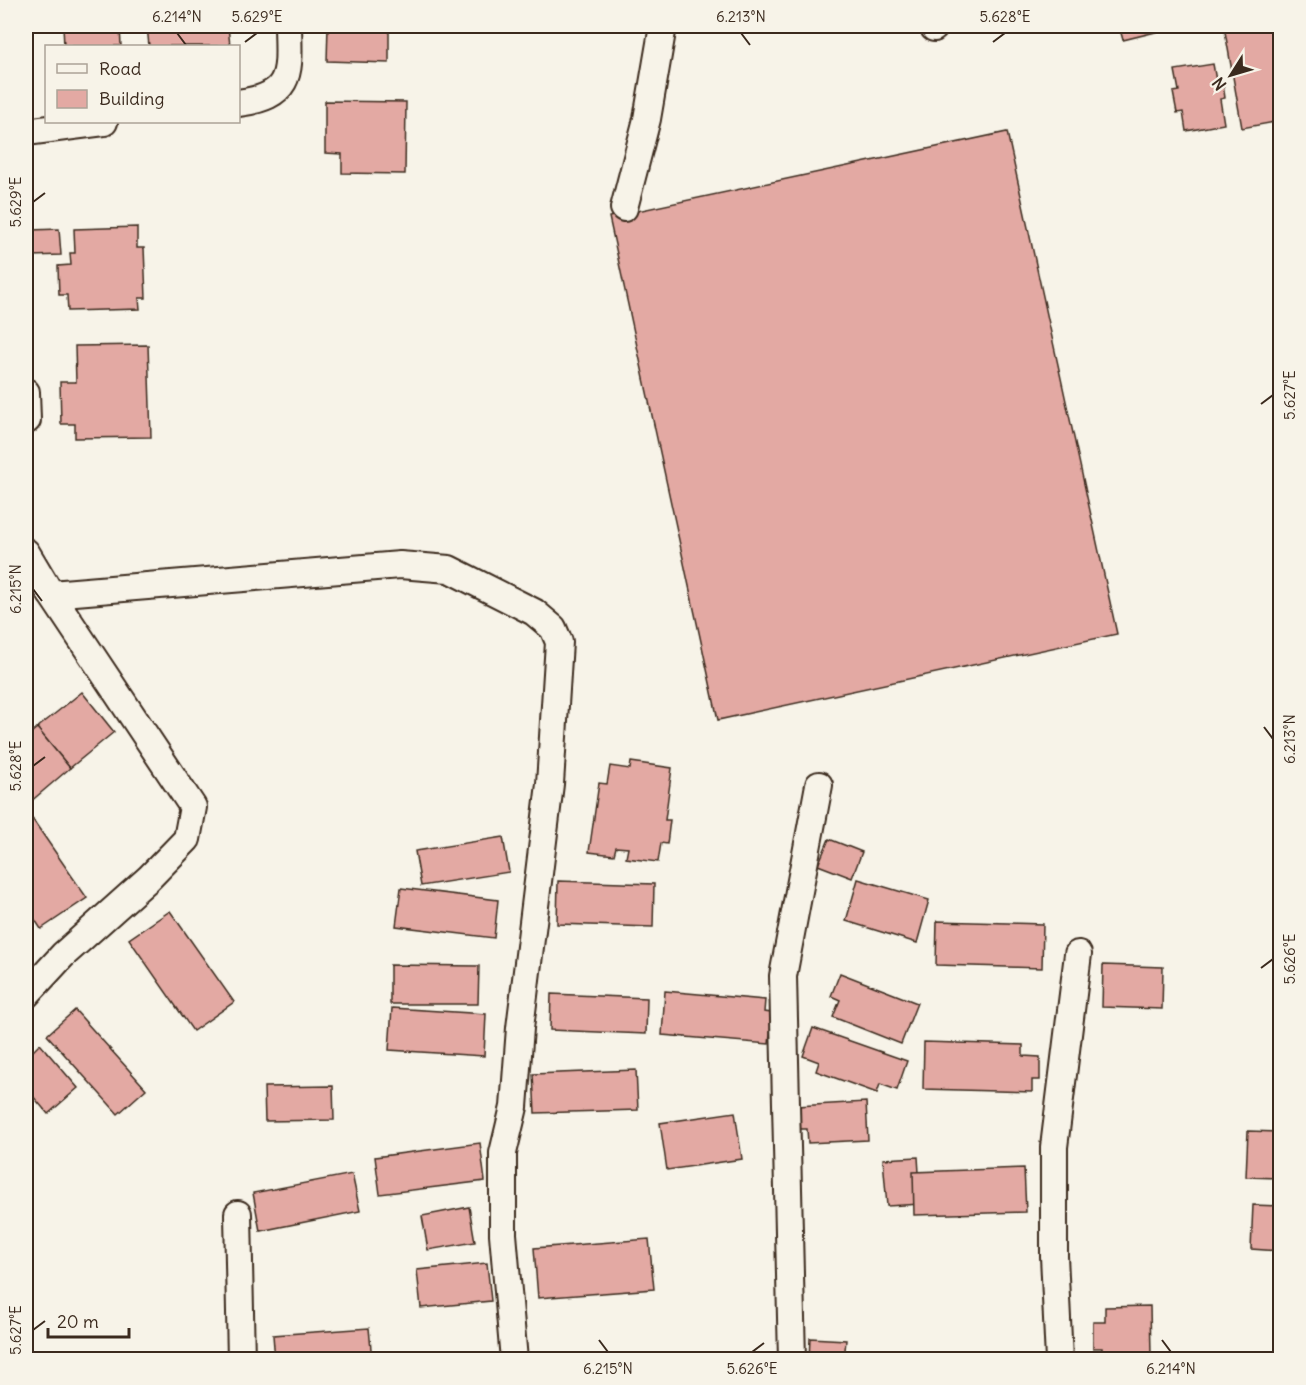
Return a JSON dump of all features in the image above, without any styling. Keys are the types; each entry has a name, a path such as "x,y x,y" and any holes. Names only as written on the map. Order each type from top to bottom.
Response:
{"street":[{"path":"240,103 259,101 279,88 289,72 288,26"},
{"path":"624,208 647,119 663,26"},
{"path":"26,132 96,123"},
{"path":"26,392 27,420"},
{"path":"26,552 51,594 193,807 187,839 149,878 63,955 26,995"},
{"path":"51,594 400,566 449,569 534,612 553,628 559,642 550,784 520,1028 514,1107 503,1153 503,1234 514,1359"},
{"path":"792,1359 783,976 819,785"},
{"path":"1059,1359 1054,1257 1054,1147 1078,954"},
{"path":"238,1214 241,1359"}],"building":[{"path":"63,26 120,26 121,45 64,45"},
{"path":"147,26 228,26 230,45 149,45"},
{"path":"328,26 389,26 389,63 327,61"},
{"path":"1119,26 1180,26 1123,40"},
{"path":"1224,26 1273,26 1280,66 1280,121 1242,128"},
{"path":"1213,64 1217,86 1223,84 1225,98 1220,99 1224,124 1186,131 1183,112 1177,113 1173,92 1179,91 1175,70"},
{"path":"325,101 406,102 405,174 342,173 342,154 325,153"},
{"path":"1007,132 1117,634 718,720 609,217"},
{"path":"137,227 137,248 144,248 146,298 139,298 140,309 68,311 67,295 59,295 58,266 71,265 70,253 75,253 74,229"},
{"path":"59,229 61,255 32,256 31,230"},
{"path":"148,345 151,437 75,438 75,424 61,424 60,382 76,382 75,346"},
{"path":"82,692 114,732 70,768 37,728"},
{"path":"37,728 70,768 29,803 26,799 26,737"},
{"path":"631,762 672,768 665,820 670,820 667,844 661,843 658,862 626,858 628,848 616,847 614,855 589,852 599,783 607,784 610,766 630,769"},
{"path":"31,817 87,898 41,929 26,906 26,820"},
{"path":"503,837 509,872 421,886 415,851"},
{"path":"829,839 862,852 852,878 818,865"},
{"path":"858,879 929,900 917,943 846,921"},
{"path":"558,881 654,884 653,927 557,924"},
{"path":"401,888 498,900 494,938 396,926"},
{"path":"170,911 234,1002 193,1031 129,939"},
{"path":"937,921 1043,924 1042,968 936,965"},
{"path":"390,965 479,966 478,1004 390,1004"},
{"path":"1103,965 1163,967 1162,1009 1102,1007"},
{"path":"840,973 917,1003 901,1044 833,1017 840,1000 831,996"},
{"path":"665,991 765,1000 764,1012 772,1013 769,1044 662,1035"},
{"path":"551,994 647,998 646,1034 550,1030"},
{"path":"392,1008 486,1014 484,1056 389,1050"},
{"path":"75,1010 146,1089 118,1114 47,1035"},
{"path":"813,1028 907,1061 897,1090 880,1084 877,1093 816,1071 819,1062 803,1056"},
{"path":"924,1042 1023,1045 1023,1056 1040,1057 1040,1080 1032,1080 1032,1092 923,1089"},
{"path":"40,1044 78,1088 48,1114 26,1088 26,1058"},
{"path":"636,1070 638,1110 535,1113 533,1074"},
{"path":"333,1086 334,1120 265,1121 264,1087"},
{"path":"866,1102 868,1140 808,1143 807,1129 798,1129 797,1106"},
{"path":"735,1112 742,1159 667,1170 660,1123"},
{"path":"1248,1131 1280,1132 1280,1178 1246,1177"},
{"path":"480,1143 485,1181 380,1194 375,1157"},
{"path":"918,1157 921,1204 887,1206 883,1159"},
{"path":"1024,1168 1026,1212 914,1215 913,1172"},
{"path":"352,1174 360,1211 260,1231 253,1193"},
{"path":"1253,1205 1280,1206 1280,1251 1251,1249"},
{"path":"469,1207 475,1242 428,1250 422,1216"},
{"path":"649,1239 654,1289 538,1298 534,1248"},
{"path":"487,1263 491,1301 421,1308 417,1270"},
{"path":"1150,1306 1151,1355 1102,1355 1102,1348 1093,1348 1093,1322 1105,1322 1105,1307"},
{"path":"369,1328 372,1360 275,1360 273,1335"},
{"path":"810,1338 846,1340 844,1360 809,1360"}]}
